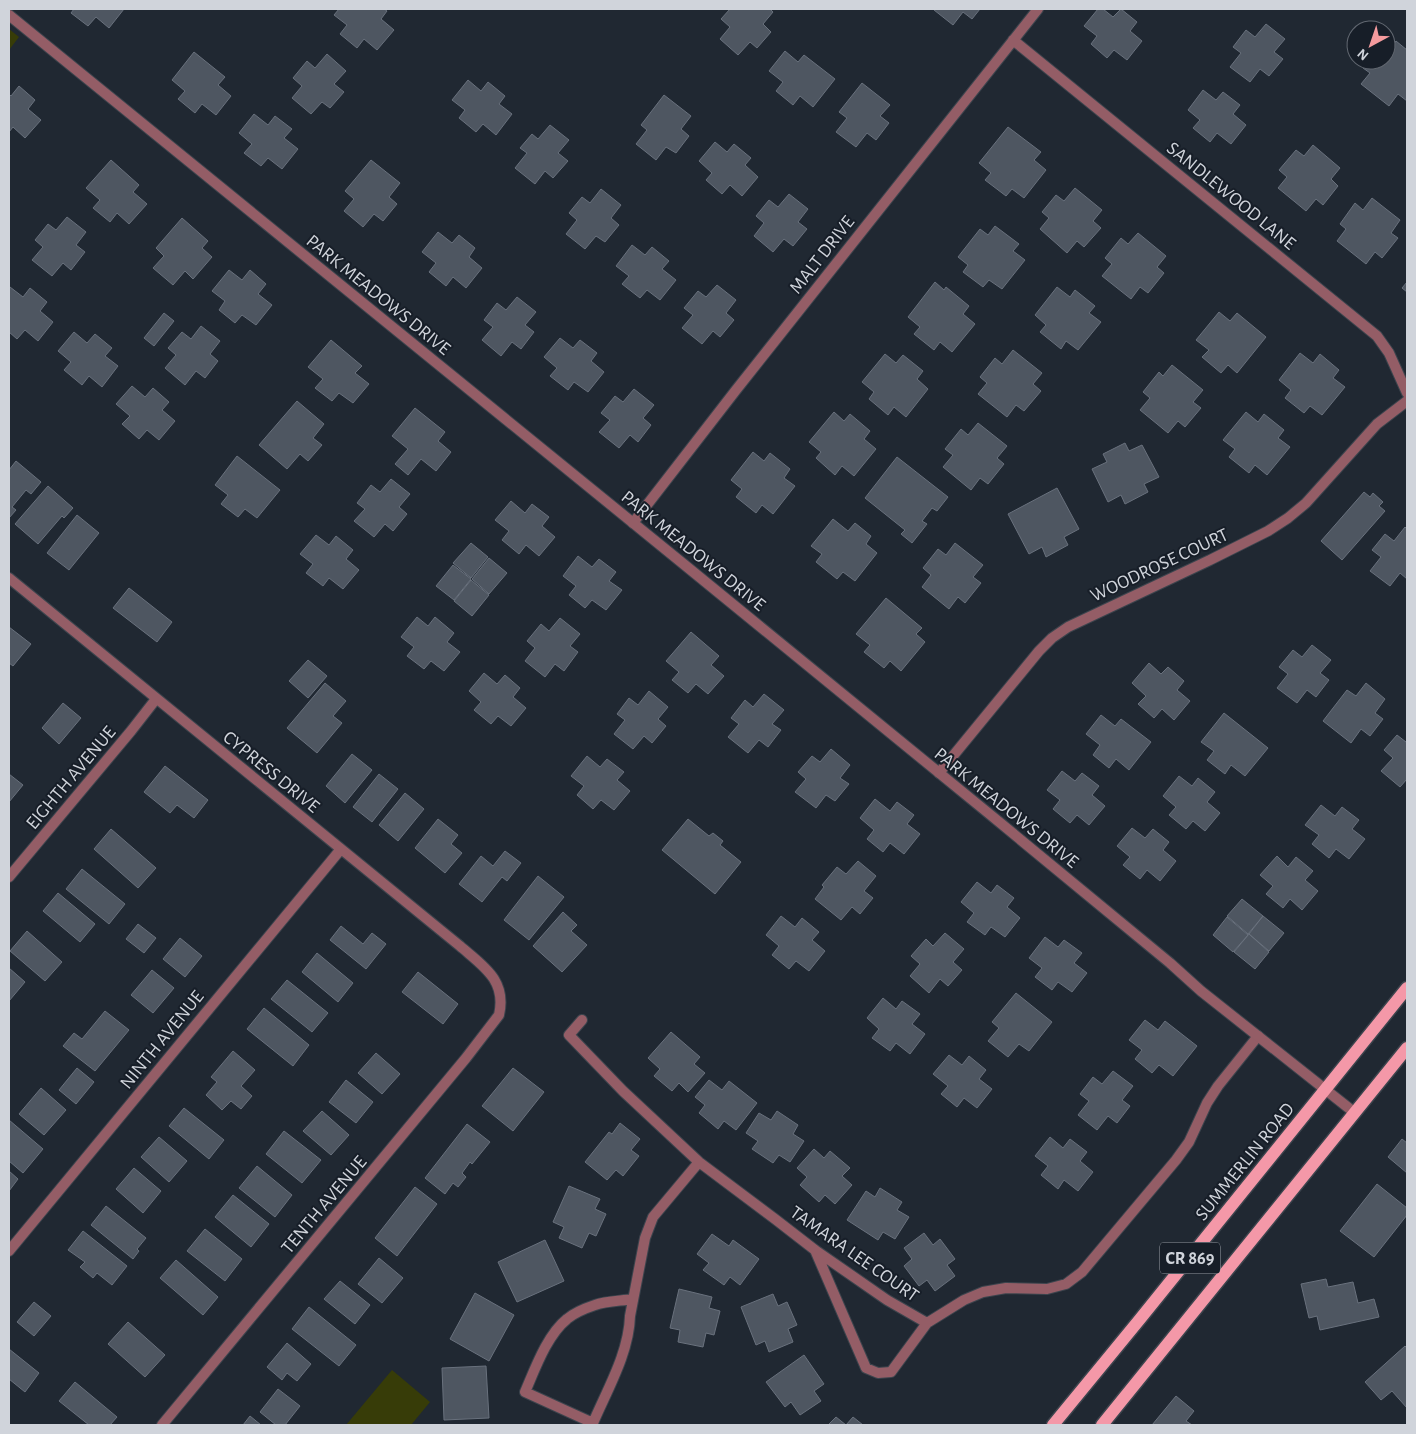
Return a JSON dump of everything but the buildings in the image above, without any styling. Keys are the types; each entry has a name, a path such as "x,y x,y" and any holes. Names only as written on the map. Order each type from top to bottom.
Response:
{"main road":[{"name":"SUMMERLIN ROAD","path":"1053,1425 1147,1312 1407,988"},
{"name":"CR 869","path":"1102,1425 1407,1048"}],"street":[{"name":"MALT DRIVE","path":"633,523 1038,9"},
{"name":"PARK MEADOWS DRIVE","path":"9,15 939,773 1170,963 1201,991 1355,1112"},
{"name":"SANDLEWOOD LANE","path":"1014,40 1377,336 1389,352 1407,393"},
{"name":"WOODROSE COURT","path":"939,773 1039,651 1052,638 1068,626 1210,560 1268,531 1288,518 1306,504 1376,424 1407,401"},
{"name":"CYPRESS DRIVE","path":"9,578 489,972 497,981 502,1000"},
{"name":"EIGHTH AVENUE","path":"9,877 156,699"},
{"name":"NINTH AVENUE","path":"9,1251 341,849"},
{"name":"TENTH AVENUE","path":"162,1425 466,1058 500,1015 502,1000"},
{"name":"TAMARA LEE COURT","path":"582,1020 569,1035 623,1091 699,1162 815,1250 887,1300 927,1323 964,1300 983,1292 1006,1288 1046,1289 1066,1284 1082,1272 1176,1160 1189,1142 1207,1103 1218,1086 1258,1036"},
{"path":"633,1300 596,1304 569,1317 555,1332 524,1392 593,1424 626,1347 645,1238 653,1217 699,1162"},
{"path":"815,1250 866,1368 878,1373 891,1372 927,1323"}],"green space":[{"path":"9,29 19,37 9,50"},
{"path":"392,1370 430,1402 411,1425 346,1425"}]}
